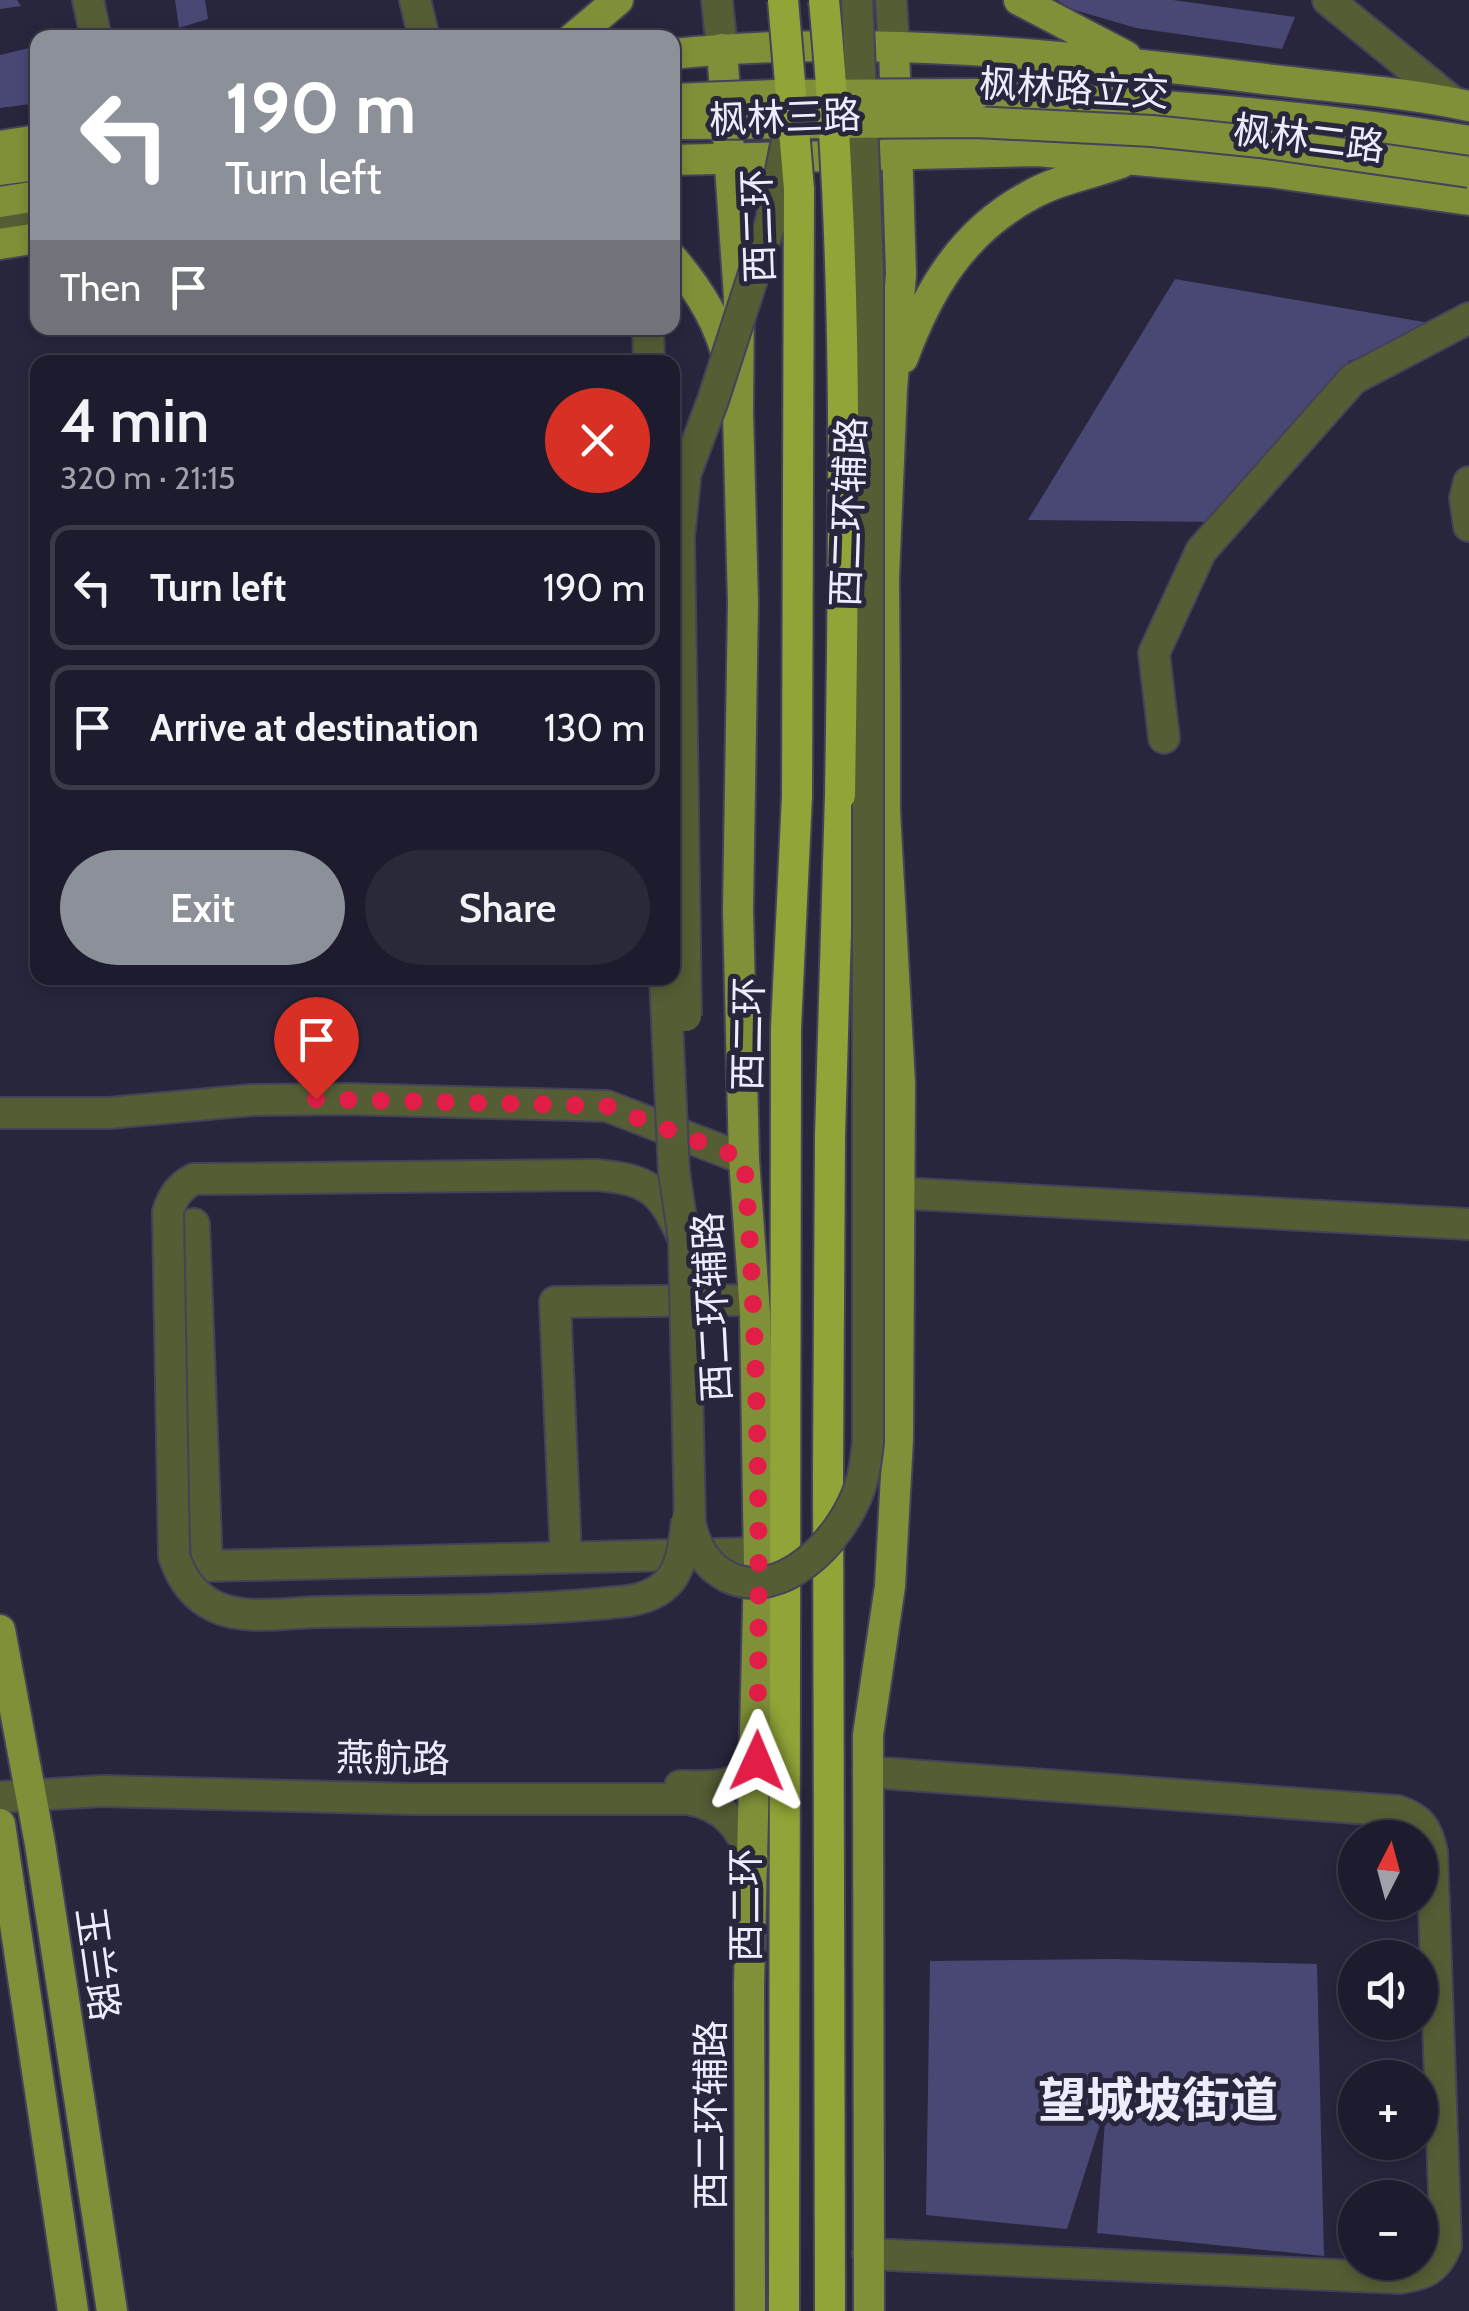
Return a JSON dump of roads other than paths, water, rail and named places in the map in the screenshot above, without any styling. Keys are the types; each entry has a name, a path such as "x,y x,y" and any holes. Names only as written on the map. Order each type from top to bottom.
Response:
{"highway":[{"name":"西二环","path":"783,0 799,189 800,269 797,796 786,1028 784,2311"},
{"path":"824,0 840,214 843,323 840,795 830,1136 828,1432 830,2311"}],"main road":[{"path":"582,30 618,0"},
{"path":"1019,0 1142,64"},
{"name":"枫林三路","path":"680,53 894,47 1142,64"},
{"name":"西二环辅路","path":"869,2311 868,1735 890,1586 896,1501 898,1025 887,848 884,578 901,274 894,47"},
{"name":"西二环辅路","path":"722,49 740,298 738,412 743,566 738,910 744,1159 754,1300 759,1553 750,1985 750,2311"},
{"name":"枫林二路","path":"1142,64 1461,104"},
{"name":"枫林路立交","path":"680,99 976,94 1133,102 1279,114 1469,141"},
{"name":"枫林路立交","path":"680,124 976,122 1152,131 1469,172"},
{"path":"0,146 30,141"},
{"name":"枫林二路","path":"899,152 1038,151 1134,158 1469,200"},
{"name":"枫林三路","path":"680,160 899,152"},
{"path":"892,389 932,288 991,221 1028,195 1134,158"},
{"path":"0,170 30,166"},
{"path":"0,202 30,197"},
{"path":"0,244 30,239"},
{"path":"680,267 696,286 720,334 738,412"},
{"name":"玉兰路","path":"0,1630 14,1788 112,2311"},
{"name":"玉兰路","path":"0,1824 74,2311"}],"street":[{"path":"88,0 94,30"},
{"path":"102,0 108,30"},
{"path":"415,0 422,30"},
{"path":"431,0 437,30"},
{"name":"西二环辅路","path":"718,0 722,49"},
{"path":"680,593 690,1158 684,1240 688,1502 693,1539 717,1571 738,1581 770,1582 804,1563 844,1518 856,1497 868,1442 868,286 857,0"},
{"path":"891,0 894,47"},
{"path":"1328,0 1461,104"},
{"path":"680,490 771,221 787,145 792,92"},
{"path":"0,218 30,217"},
{"path":"1164,738 1154,654 1201,551 1353,378 1469,318"},
{"path":"680,527 685,479"},
{"path":"1469,482 1465,498 1469,526"},
{"path":"665,985 674,1172 684,1240"},
{"path":"0,1113 108,1113 252,1100 607,1106 744,1159"},
{"path":"684,1240 662,1199 638,1180 621,1176 337,1175 194,1178 182,1185 168,1212 174,1556 180,1574 202,1599 235,1613 607,1604 649,1598 666,1588 680,1562 688,1502"},
{"path":"898,1193 1469,1224"},
{"path":"194,1224 207,1566 759,1553"},
{"path":"566,1557 555,1302 754,1300"},
{"name":"燕航路","path":"14,1788 706,1786 742,1780 757,1761"},
{"path":"868,1772 1398,1810 1418,1818 1427,1830 1432,1852 1446,2246 1438,2266 1423,2274 1400,2278 868,2254"},
{"name":"燕航路","path":"14,1788 414,1799 687,1799 702,1801 727,1814 754,1861"}],"district":[{"name":"望城坡街道","path":"1158,2100"}]}
